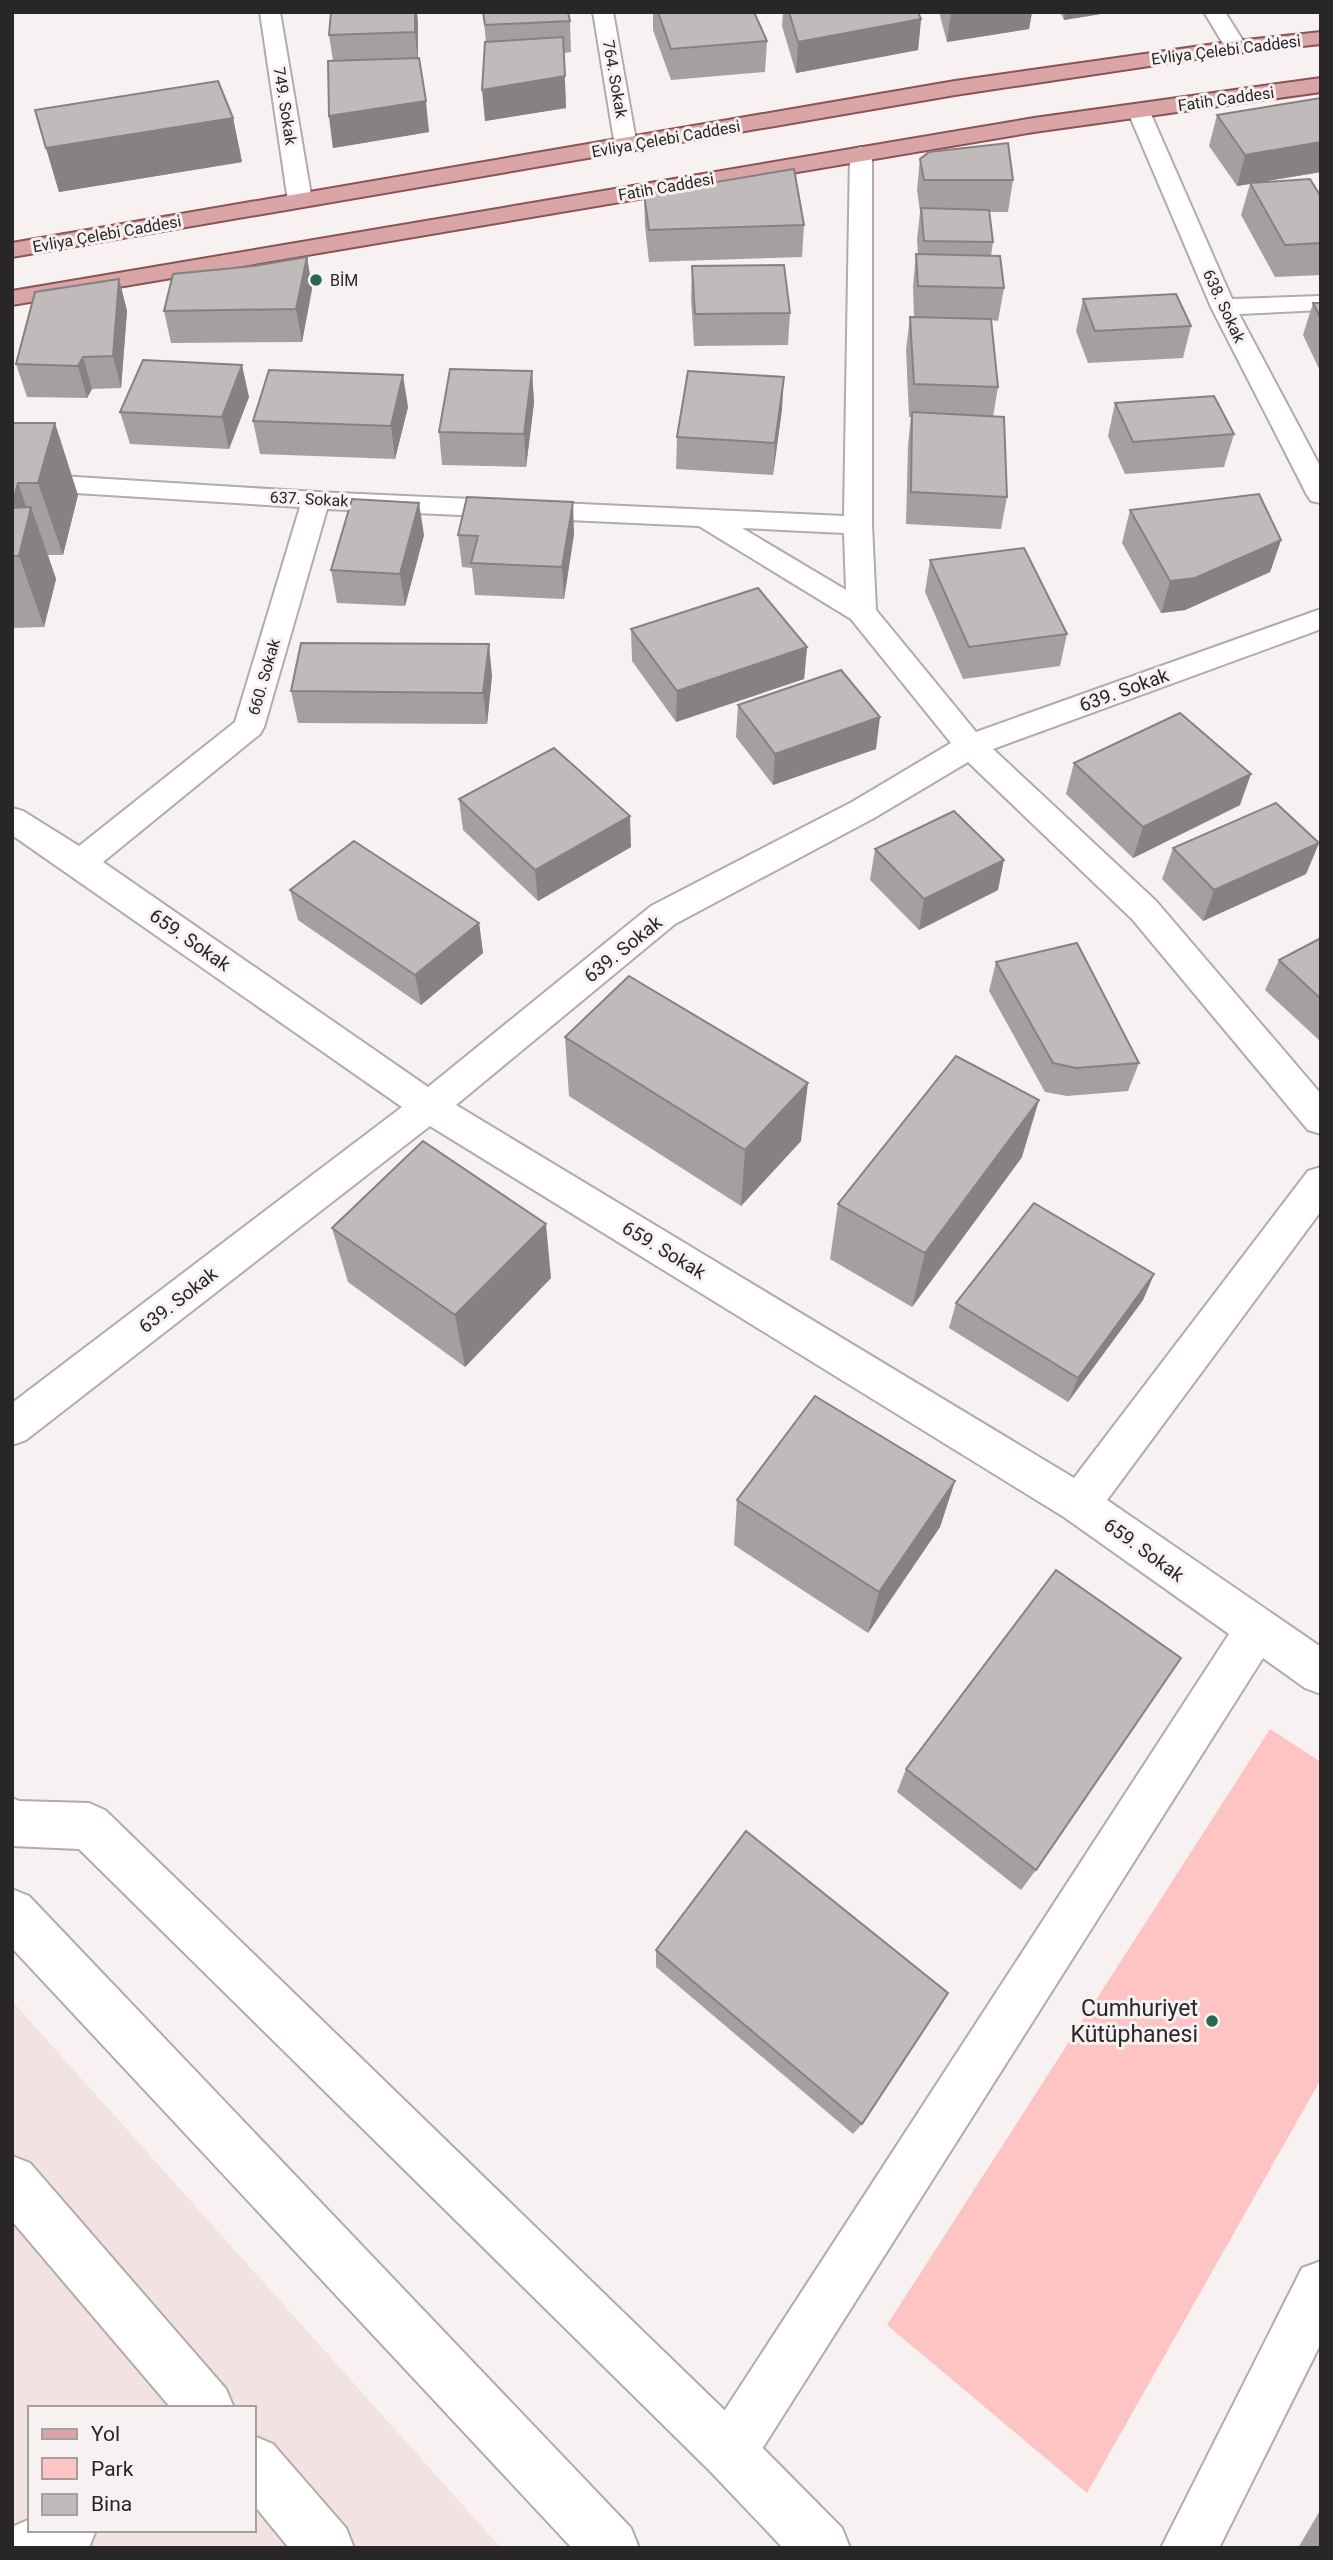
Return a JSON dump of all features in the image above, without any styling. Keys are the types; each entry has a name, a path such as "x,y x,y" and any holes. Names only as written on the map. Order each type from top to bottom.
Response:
{"main road":[{"name":"Evliya Çelebi Caddesi","path":"12,250 955,88 1236,47 1321,38"},
{"name":"Fatih Caddesi","path":"12,299 1034,125 1321,86"}],"street":[{"name":"749. Sokak","path":"270,12 300,201"},
{"name":"764. Sokak","path":"603,12 626,146"},
{"path":"1214,12 1236,47"},
{"name":"638. Sokak","path":"1139,112 1223,307 1321,495"},
{"path":"861,154 858,525 861,612"},
{"path":"1223,307 1321,303"},
{"name":"637. Sokak","path":"12,481 316,500 858,525"},
{"name":"660. Sokak","path":"80,863 249,727 316,500"},
{"path":"703,516 861,612 970,746 1144,910 1321,1120"},
{"name":"639. Sokak","path":"12,1427 429,1107 663,915 863,810 970,746 1321,618"},
{"name":"659. Sokak","path":"12,819 80,863 429,1107 1079,1504 1321,1673"},
{"path":"1079,1504 1321,1182"},
{"path":"729,2452 1256,1630"},
{"path":"13,1830 89,1826 729,2452 822,2548"},
{"path":"12,1913 611,2548"},
{"path":"12,2181 204,2406"},
{"path":"1189,2548 1321,2287"},
{"path":"256,2465 326,2548"},
{"path":"30,2548 64,2532"}],"shaded area":[{"path":"12,2001 501,2548 12,2548"}],"green space":[{"path":"1270,1729 1321,1762 1321,2079 1087,2493 887,2325"}],"building":[{"path":"331,12 415,12 415,32 329,35"},
{"path":"483,12 568,12 570,21 485,25"},
{"path":"658,12 754,12 767,41 671,49"},
{"path":"789,12 918,12 921,19 798,42"},
{"path":"563,37 565,76 482,90 485,42"},
{"path":"419,58 426,101 329,116 328,61"},
{"path":"218,81 233,118 46,148 35,110"},
{"path":"1321,98 1321,142 1245,155 1217,115"},
{"path":"1008,143 1013,180 924,180 920,159 929,152"},
{"path":"794,169 804,225 649,230 644,194"},
{"path":"1310,179 1321,197 1321,243 1285,245 1250,183"},
{"path":"921,208 989,210 993,242 924,241"},
{"path":"916,254 1000,256 1004,288 918,286"},
{"path":"307,257 296,309 164,311 173,274 254,266"},
{"path":"784,265 790,313 695,314 692,266"},
{"path":"119,279 113,356 83,357 78,366 16,364 35,292"},
{"path":"1176,294 1191,326 1095,331 1083,299"},
{"path":"1313,303 1321,303 1321,319"},
{"path":"910,317 991,319 998,387 914,384"},
{"path":"143,360 242,365 222,417 120,412"},
{"path":"450,369 532,371 524,434 439,432"},
{"path":"269,370 403,375 391,426 253,421"},
{"path":"688,371 784,377 775,443 677,437"},
{"path":"1214,396 1234,434 1133,442 1115,403"},
{"path":"912,412 1004,417 1007,497 911,492"},
{"path":"12,423 55,423 38,483 18,483 12,504"},
{"path":"1259,494 1281,540 1195,578 1170,581 1130,510"},
{"path":"467,497 573,502 562,567 471,563 478,536 458,535"},
{"path":"352,499 419,503 400,574 331,570"},
{"path":"31,507 19,556 12,556 12,508"},
{"path":"1024,548 1067,634 969,647 930,560"},
{"path":"758,588 807,647 677,691 631,629"},
{"path":"301,643 489,644 483,693 291,691"},
{"path":"841,670 880,717 775,754 738,705"},
{"path":"1180,713 1251,774 1143,827 1074,763"},
{"path":"554,748 630,816 535,870 459,799"},
{"path":"1276,803 1319,843 1214,890 1173,848"},
{"path":"954,811 1004,860 924,899 875,849"},
{"path":"354,841 479,923 415,975 290,890"},
{"path":"1321,938 1321,999 1279,960"},
{"path":"1077,943 1139,1063 1076,1068 1053,1063 996,962"},
{"path":"629,976 808,1083 745,1150 565,1037"},
{"path":"956,1056 1039,1100 925,1253 838,1204"},
{"path":"423,1141 546,1224 455,1315 332,1228"},
{"path":"1034,1203 1154,1274 1078,1378 956,1303"},
{"path":"815,1396 955,1481 879,1592 737,1500"},
{"path":"1056,1570 1181,1658 1036,1870 906,1769"},
{"path":"746,1831 948,1993 862,2124 656,1950"}],"place":[{"name":"BİM","path":"316,280"},
{"name":"Cumhuriyet Kütüphanesi","path":"1212,2021"}]}
